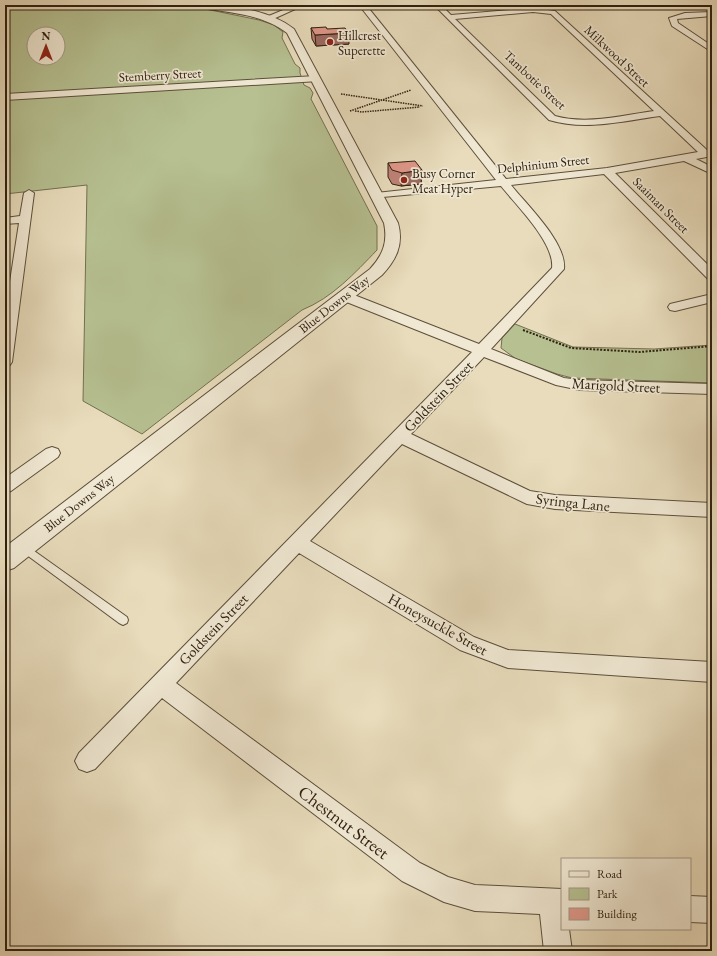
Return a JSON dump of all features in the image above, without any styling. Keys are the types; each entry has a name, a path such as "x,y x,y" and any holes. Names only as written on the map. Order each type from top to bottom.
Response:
{"street":[{"name":"Blue Downs Way","path":"10,556 376,272 386,262 392,251 394,233 291,31 282,24 268,18 202,5"},
{"path":"268,18 301,5"},
{"name":"Goldstein Street","path":"87,761 400,436 507,324 558,268 560,262 543,232 362,5"},
{"name":"Tambotie Street","path":"436,5 552,118 558,121 587,121 660,113"},
{"name":"Milkwood Street","path":"449,17 533,10 553,12 660,113 709,154"},
{"path":"712,14 677,16 673,18 673,20 712,50"},
{"name":"Stemberry Street","path":"5,96 316,79"},
{"name":"Delphinium Street","path":"376,196 607,171 709,154"},
{"path":"686,158 712,171"},
{"name":"Saaiman Street","path":"607,171 712,276"},
{"path":"5,362 9,308 26,219 29,193"},
{"path":"5,221 26,219"},
{"name":"Marigold Street","path":"344,296 555,380 571,384 712,388"},
{"path":"675,307 712,298"},
{"name":"Syringa Lane","path":"400,436 527,497 541,500 598,505 712,510"},
{"path":"5,487 52,453"},
{"name":"Honeysuckle Street","path":"297,543 467,644 508,660 712,672"},
{"name":"Chestnut Street","path":"160,684 411,872 444,889 476,898 557,902 558,951"},
{"path":"691,909 712,910"}],"lane":[{"path":"10,556 123,620"}],"path":[{"path":"354,111 411,90 428,89"},
{"path":"336,94 425,106 362,112 348,111"},
{"path":"507,324 571,348 640,352 712,346"}],"green space":[{"path":"5,5 186,5 259,20 274,25 283,32 282,38 295,64 300,68 304,85 310,88 313,93 311,99 377,226 377,250 352,276 333,292 302,310 142,434 83,401 87,185 5,194"},
{"path":"515,324 573,347 654,349 712,345 712,383 572,378 557,374 516,359 501,348 502,338"}],"building":[{"path":"326,27 327,29 345,28 349,33 315,35 311,28"},
{"path":"415,161 422,170 402,173 392,170 388,163"}],"place":[{"name":"Hillcrest Superette","path":"330,42"},
{"name":"Busy Corner Meat Hyper","path":"404,180"}]}
